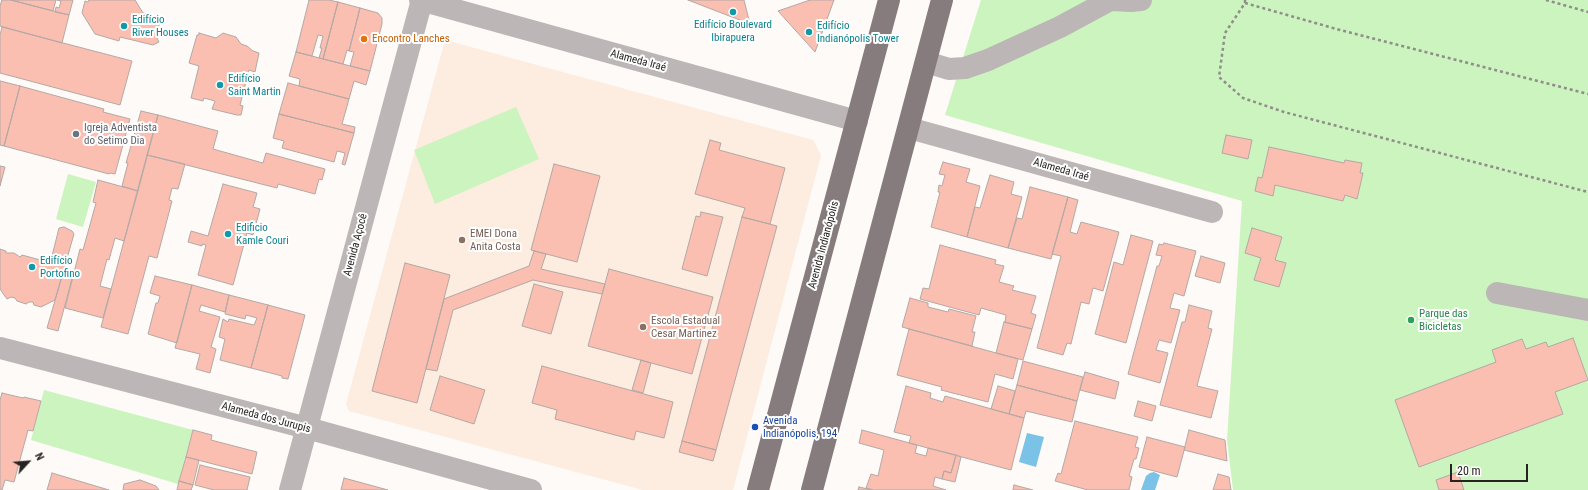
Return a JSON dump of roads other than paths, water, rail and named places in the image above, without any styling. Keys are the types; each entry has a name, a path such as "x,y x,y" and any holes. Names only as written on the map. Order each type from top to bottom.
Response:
{"main road":[{"name":"Avenida Indianópolis","path":"758,490 889,0"},
{"path":"812,490 942,0"}],"street":[{"name":"Alameda Iraé","path":"421,0 857,121"},
{"name":"Avenida Açocê","path":"290,490 421,0"},
{"path":"926,62 948,69 965,68 988,60 1060,27 1111,0 1141,0"},
{"name":"Alameda Iraé","path":"909,128 1212,212"},
{"path":"1497,293 1588,310"},
{"name":"Alameda dos Jurupis","path":"0,348 307,428 530,490"}],"water":[{"path":"1027,433 1044,437 1036,467 1019,462"},
{"path":"1154,472 1160,475 1155,490 1141,490 1146,476"}],"place":[{"name":"Edifício Boulevard Ibirapuera","path":"733,12"},
{"name":"Edifício River Houses","path":"124,26"},
{"name":"Edifício Indianópolis Tower","path":"809,32"},
{"name":"Encontro Lanches","path":"364,39"},
{"name":"Edifício Saint Martin","path":"220,85"},
{"name":"Igreja Adventista do Setimo Dia","path":"76,134"},
{"name":"Edificio Kamle Couri","path":"228,234"},
{"name":"EMEI Dona Anita Costa","path":"462,240"},
{"name":"Edifício Portofino","path":"32,267"},
{"name":"Parque das Bicicletas","path":"1411,320"},
{"name":"Escola Estadual Cesar Martinez","path":"643,327"},
{"name":"Avenida Indianópolis, 194","path":"755,427"}]}
